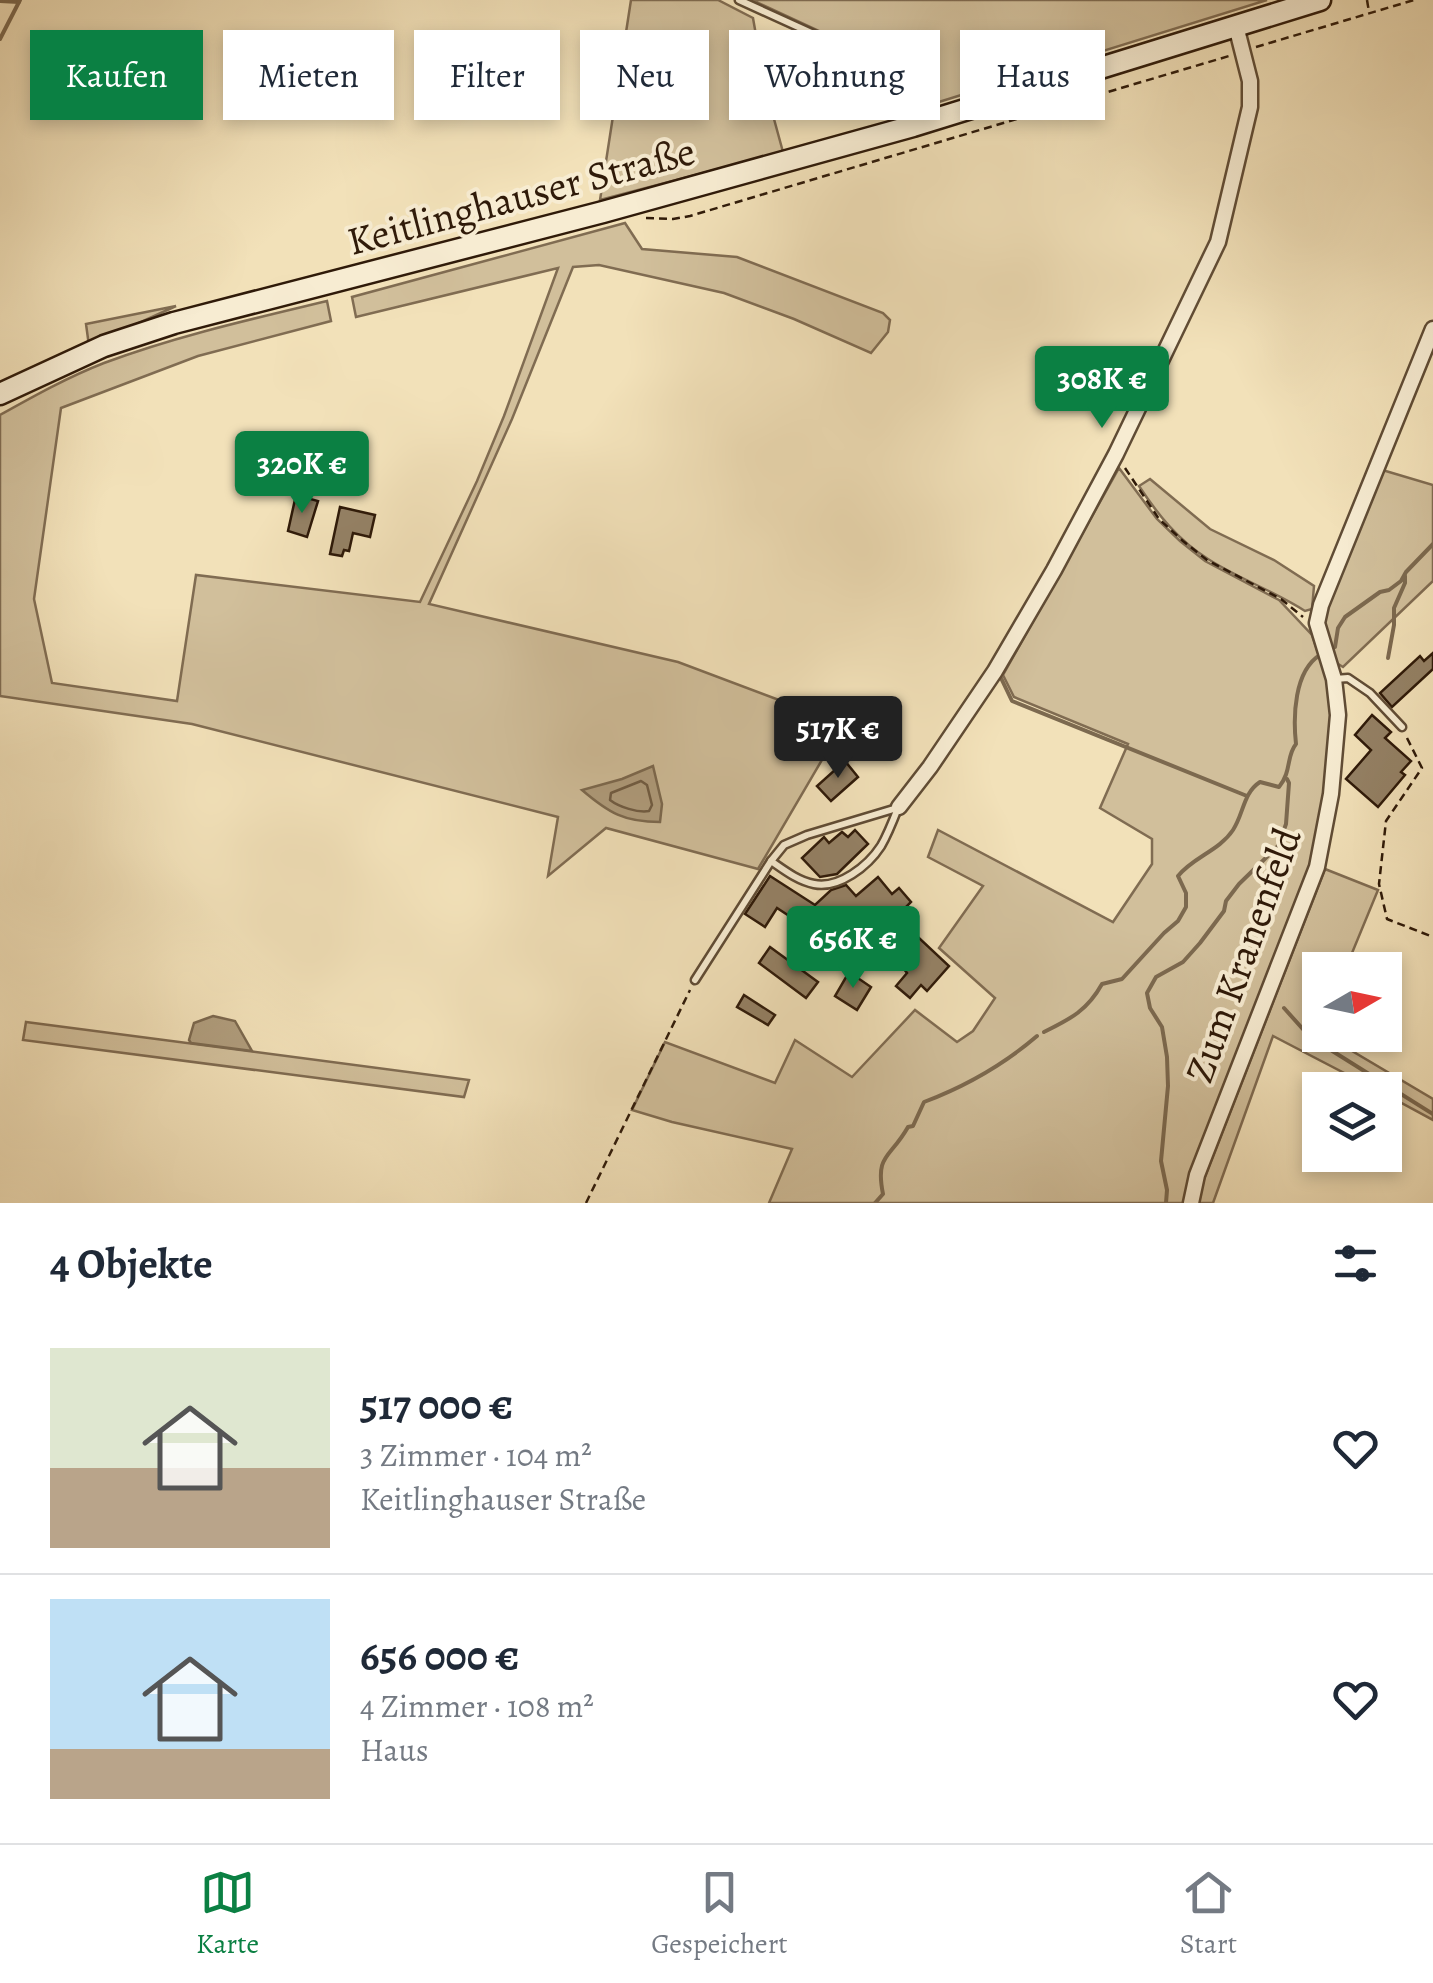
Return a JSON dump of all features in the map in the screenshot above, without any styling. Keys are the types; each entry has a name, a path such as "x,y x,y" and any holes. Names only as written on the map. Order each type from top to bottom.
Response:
{"main road":[{"name":"Keitlinghauser Straße","path":"0,394 104,346 174,324 913,126 1320,0"}],"street":[{"path":"898,807 930,768 995,671 1054,570 1116,454 1218,242 1250,107 1250,80 1236,26"},
{"path":"1317,623 1433,329"},
{"name":"Zum Kranenfeld","path":"1191,1203 1198,1175 1316,867 1331,794 1338,715 1334,679 1317,623"}],"lane":[{"path":"739,0 884,66 894,74 913,126"},
{"path":"1334,679 1348,678 1402,727"},
{"path":"771,862 810,884 842,881 880,848 898,807"},
{"path":"695,980 784,845 898,807"}],"path":[{"path":"1367,0 1369,14"},
{"path":"1116,454 1159,519 1182,541 1207,560 1281,599 1310,624 1317,623"},
{"path":"1402,727 1422,768 1386,821 1379,884 1387,918 1433,937"},
{"path":"586,1203 695,980"}],"shaded area":[{"path":"631,0 718,0 753,18 755,30 729,30 729,120 774,120 783,152 600,200 612,120 709,120 709,30 626,30"},
{"path":"752,0 1267,0 1105,50 1105,30 960,30 960,95 940,102 940,30 817,30"},
{"path":"625,223 642,249 737,257 883,313 890,320 888,332 871,353 724,293 599,265 573,267 512,419 429,604 678,662 843,724 758,869 606,828 548,876 558,817 192,724 0,696 0,415 77,374 131,353 327,301 331,321 198,356 61,408 34,599 52,683 177,701 196,575 420,602 504,416 558,268 356,317 352,297"},
{"path":"176,306 89,346 86,324"},
{"path":"1119,468 1157,519 1180,541 1205,561 1279,600 1312,635 1328,682 1332,716 1325,792 1312,866 1186,1203 769,1203 792,1149 632,1110 665,1042 775,1083 795,1040 852,1077 915,1010 957,1042 973,1031 995,998 939,948 983,886 928,857 938,830 1113,922 1152,864 1152,839 1100,808 1128,744 1014,697 1003,675"},
{"path":"1379,469 1433,485 1433,581 1343,667 1335,662 1324,630 1328,604"},
{"path":"1150,479 1210,529 1274,560 1314,586 1312,609 1305,611 1197,552 1178,536 1139,486"},
{"path":"1325,869 1378,890 1352,952 1302,952 1302,1051 1273,1036 1213,1203 1197,1203"},
{"path":"26,1022 469,1080 464,1097 23,1040"},
{"path":"1304,1052 1354,1052 1387,1072 1342,1072"},
{"path":"1402,1081 1433,1099 1433,1120 1402,1103"}],"water":[{"path":"653,766 662,804 660,822 618,815 582,790 622,779"},
{"path":"213,1016 235,1021 252,1051 191,1043 194,1023"}],"building":[{"path":"296,495 318,501 307,537 288,531"},
{"path":"340,507 375,515 370,537 353,533 349,551 344,550 342,556 330,554"},
{"path":"1433,653 1433,669 1392,707 1380,693 1420,656 1424,661"},
{"path":"1372,715 1391,732 1385,738 1411,761 1401,772 1405,775 1378,807 1346,779 1371,750 1355,735"},
{"path":"845,761 858,777 831,801 817,786"},
{"path":"855,830 868,844 837,874 820,877 802,858 824,837 829,843 842,832 848,837"},
{"path":"770,876 815,905 831,890 846,885 856,896 878,877 892,894 899,888 911,902 903,910 910,918 904,924 949,966 927,991 921,985 910,998 896,986 914,958 882,928 870,949 849,937 841,950 777,908 765,927 745,914"},
{"path":"770,947 818,982 806,998 759,963"},
{"path":"849,972 871,987 857,1010 835,996"},
{"path":"744,995 775,1015 768,1025 737,1007"}],"waterway":[{"path":"0,39 20,0"},
{"path":"0,1 19,2"},
{"path":"1329,650 1335,647 1338,628 1345,617 1401,581 1433,544"},
{"path":"1388,658 1394,608 1405,576"},
{"path":"1044,1032 1077,1013 1102,984 1122,979 1178,921 1186,907 1186,893 1178,876 1227,837 1254,787 1260,782 1279,787 1296,744 1295,708 1300,683 1311,662 1320,655"},
{"path":"1001,678 1012,701 1247,796"},
{"path":"1166,1203 1161,1161 1167,1057 1162,1027 1150,1008 1147,993 1156,977 1183,962 1200,943 1239,884 1278,846 1286,824 1287,779"},
{"path":"1284,1008 1310,1037 1433,1114"},
{"path":"875,1203 883,1194 883,1164 908,1127 913,1126 924,1102 983,1074 1037,1036"}]}
